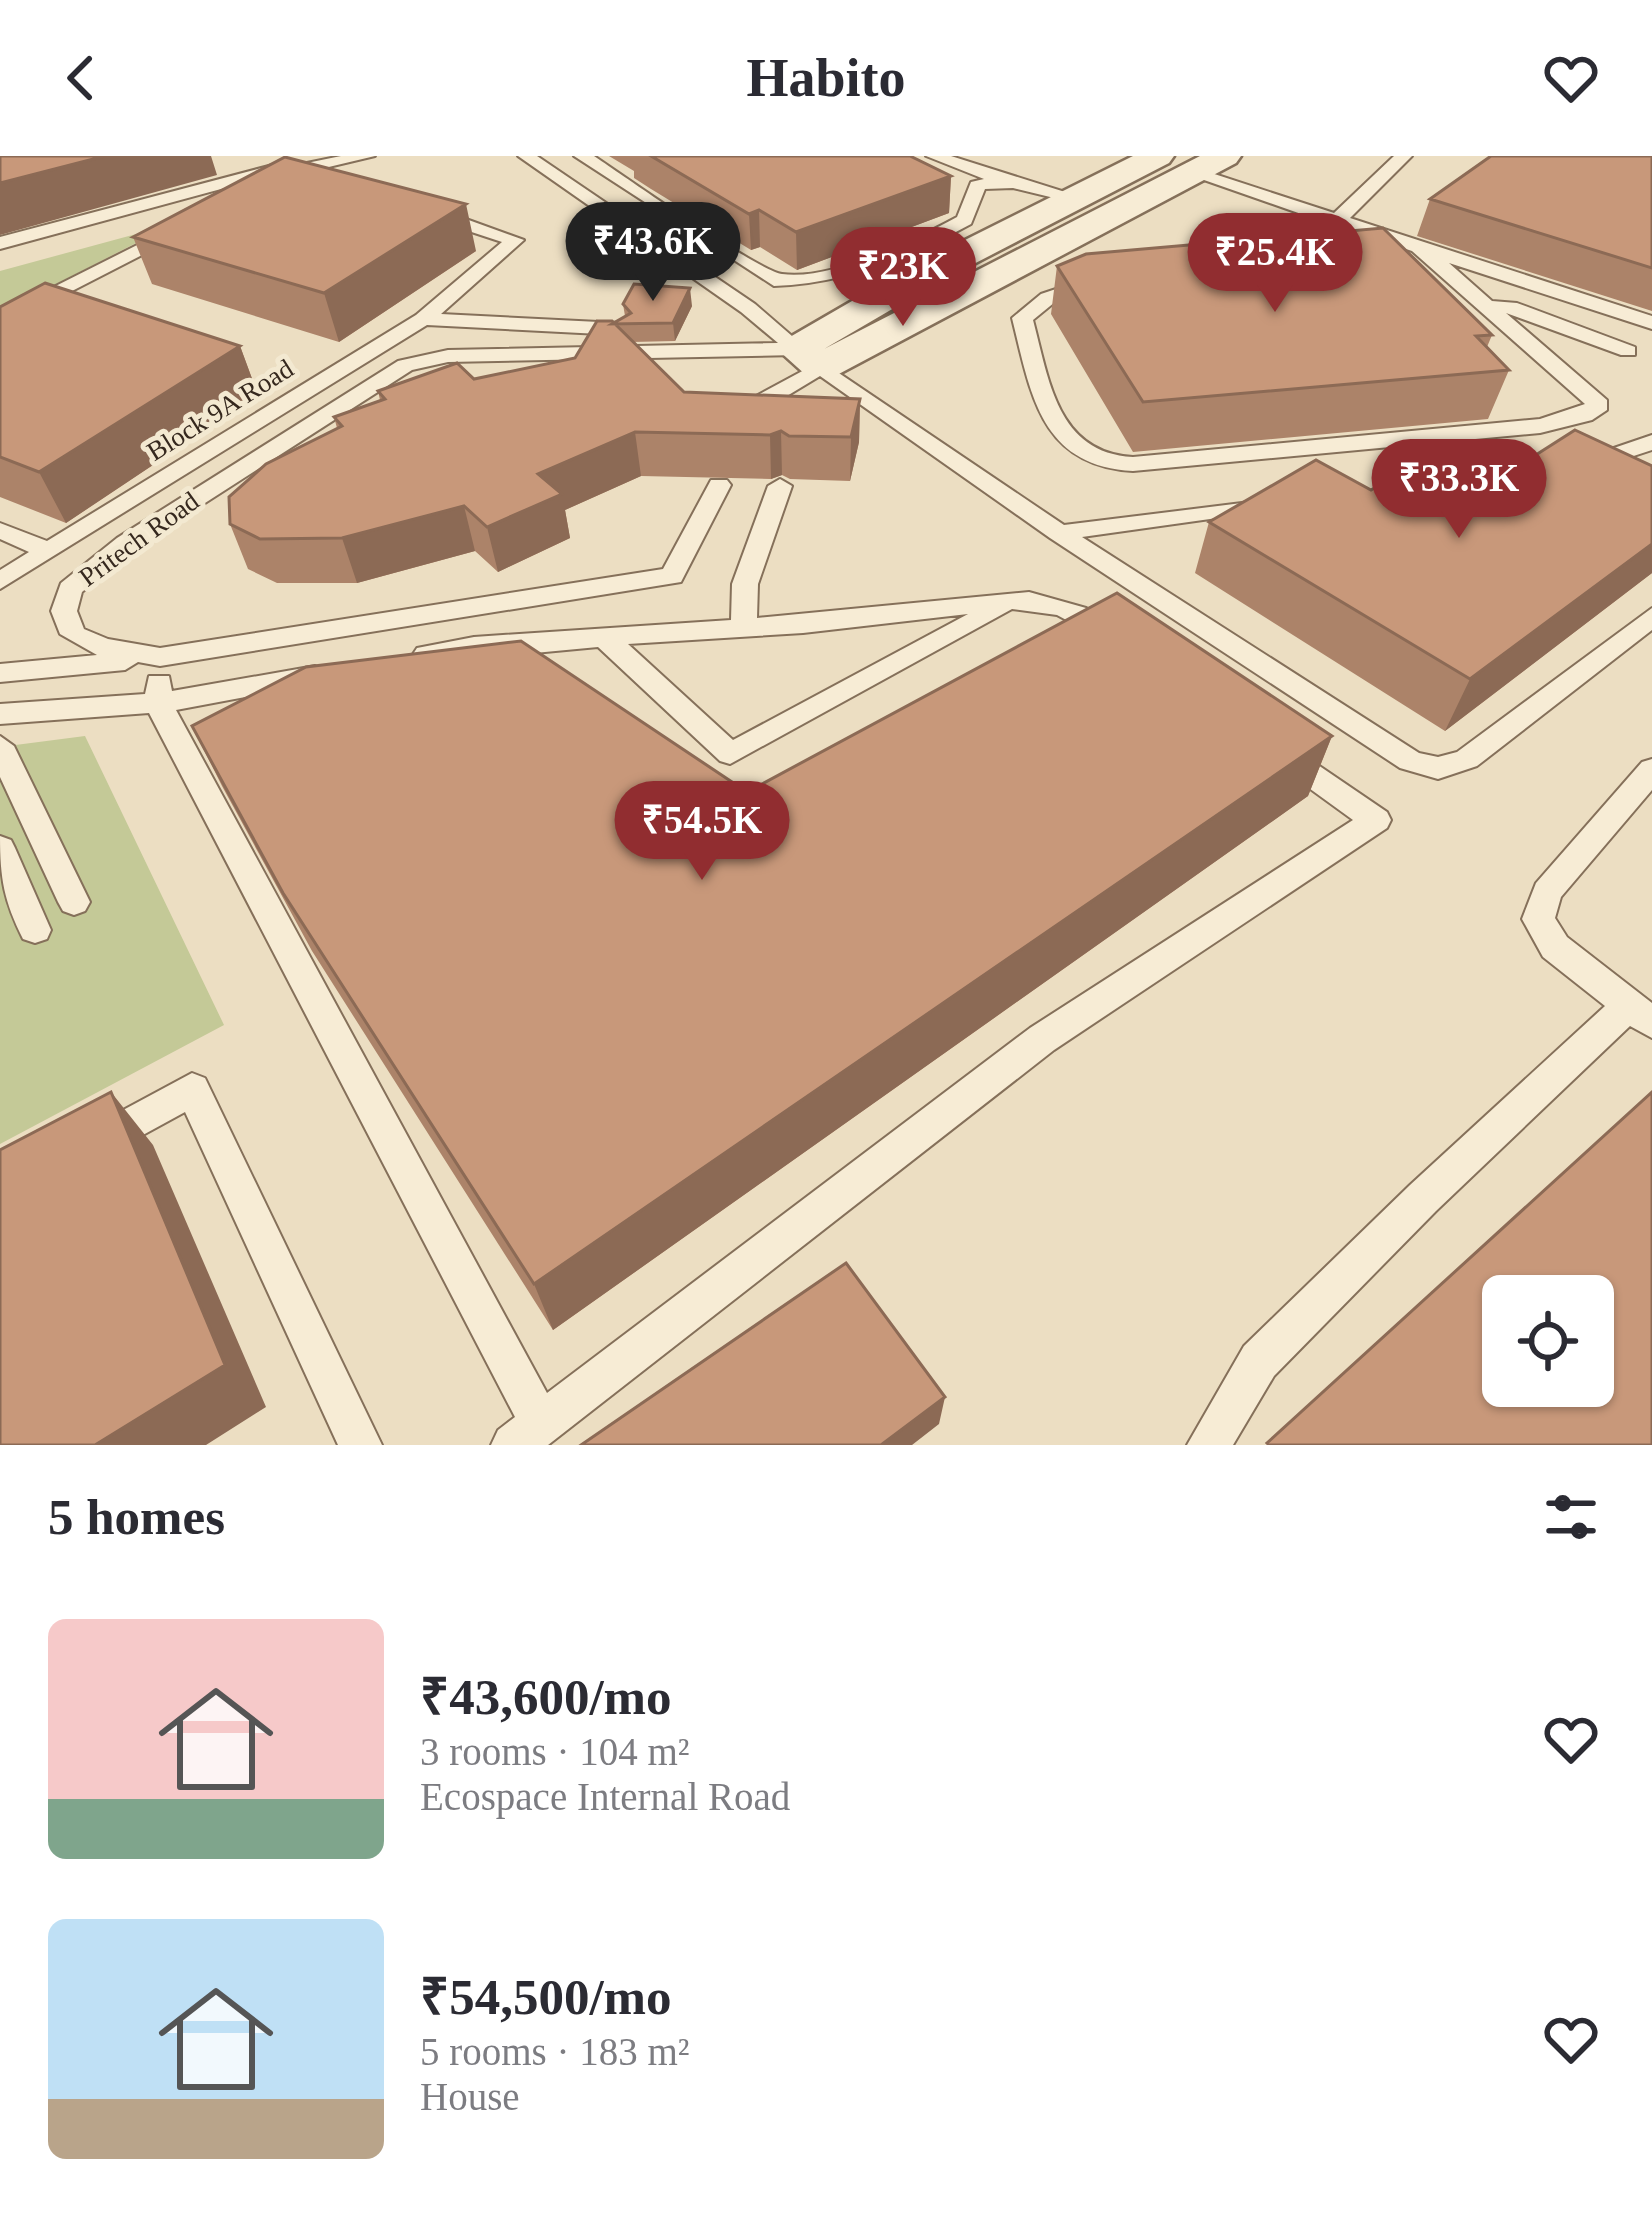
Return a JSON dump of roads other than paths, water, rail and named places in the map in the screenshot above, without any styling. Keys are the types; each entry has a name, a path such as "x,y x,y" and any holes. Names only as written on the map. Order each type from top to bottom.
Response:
{"street":[{"path":"818,369 922,276 1140,170 1193,173 1225,156"},
{"path":"863,326 958,293 1140,170"},
{"path":"922,276 958,293"}],"lane":[{"path":"0,243 291,166 367,156"},
{"path":"526,156 748,308 818,369 1059,533 1410,761 1438,768 1467,759 1652,617"},
{"path":"582,156 758,271 774,280 802,282 937,236 965,220 977,186 1010,182"},
{"path":"934,156 1075,198"},
{"path":"1253,256 1306,243 1362,202 1404,156"},
{"path":"291,166 324,181"},
{"path":"242,202 291,166"},
{"path":"1193,173 1652,323"},
{"name":"Block 9A Road","path":"0,580 423,320 514,240 415,208"},
{"path":"0,322 202,221"},
{"path":"1103,281 1048,298 1022,318 1047,406 1072,444 1097,461 1133,464 1540,426 1584,416 1599,405 1419,247"},
{"path":"1489,307 1510,307 1628,351"},
{"path":"423,320 619,329"},
{"path":"681,332 818,369"},
{"name":"Pritech Road","path":"719,485 672,577 160,657 102,647 73,634 64,611 70,590 126,543 405,365 452,356 818,369"},
{"path":"743,429 753,407 818,369"},
{"path":"1433,481 1609,457 1652,442"},
{"path":"1573,461 1612,485"},
{"path":"744,628 745,584 780,485"},
{"path":"1059,533 1293,500"},
{"path":"0,530 48,551"},
{"path":"605,638 730,754 1014,600"},
{"path":"406,658 474,646 744,628 1014,600 1043,600 1075,610 1131,649"},
{"path":"0,673 160,657 158,703 527,1434 1042,1039 1376,820 1263,741"},
{"path":"0,714 158,703 339,670"},
{"path":"0,746 74,902"},
{"path":"1209,1445 1259,1361 1423,1198 1641,1014 1555,947 1538,919 1546,892 1652,770"},
{"path":"0,848 34,930"},
{"path":"73,1157 192,1089 360,1445"}]}
